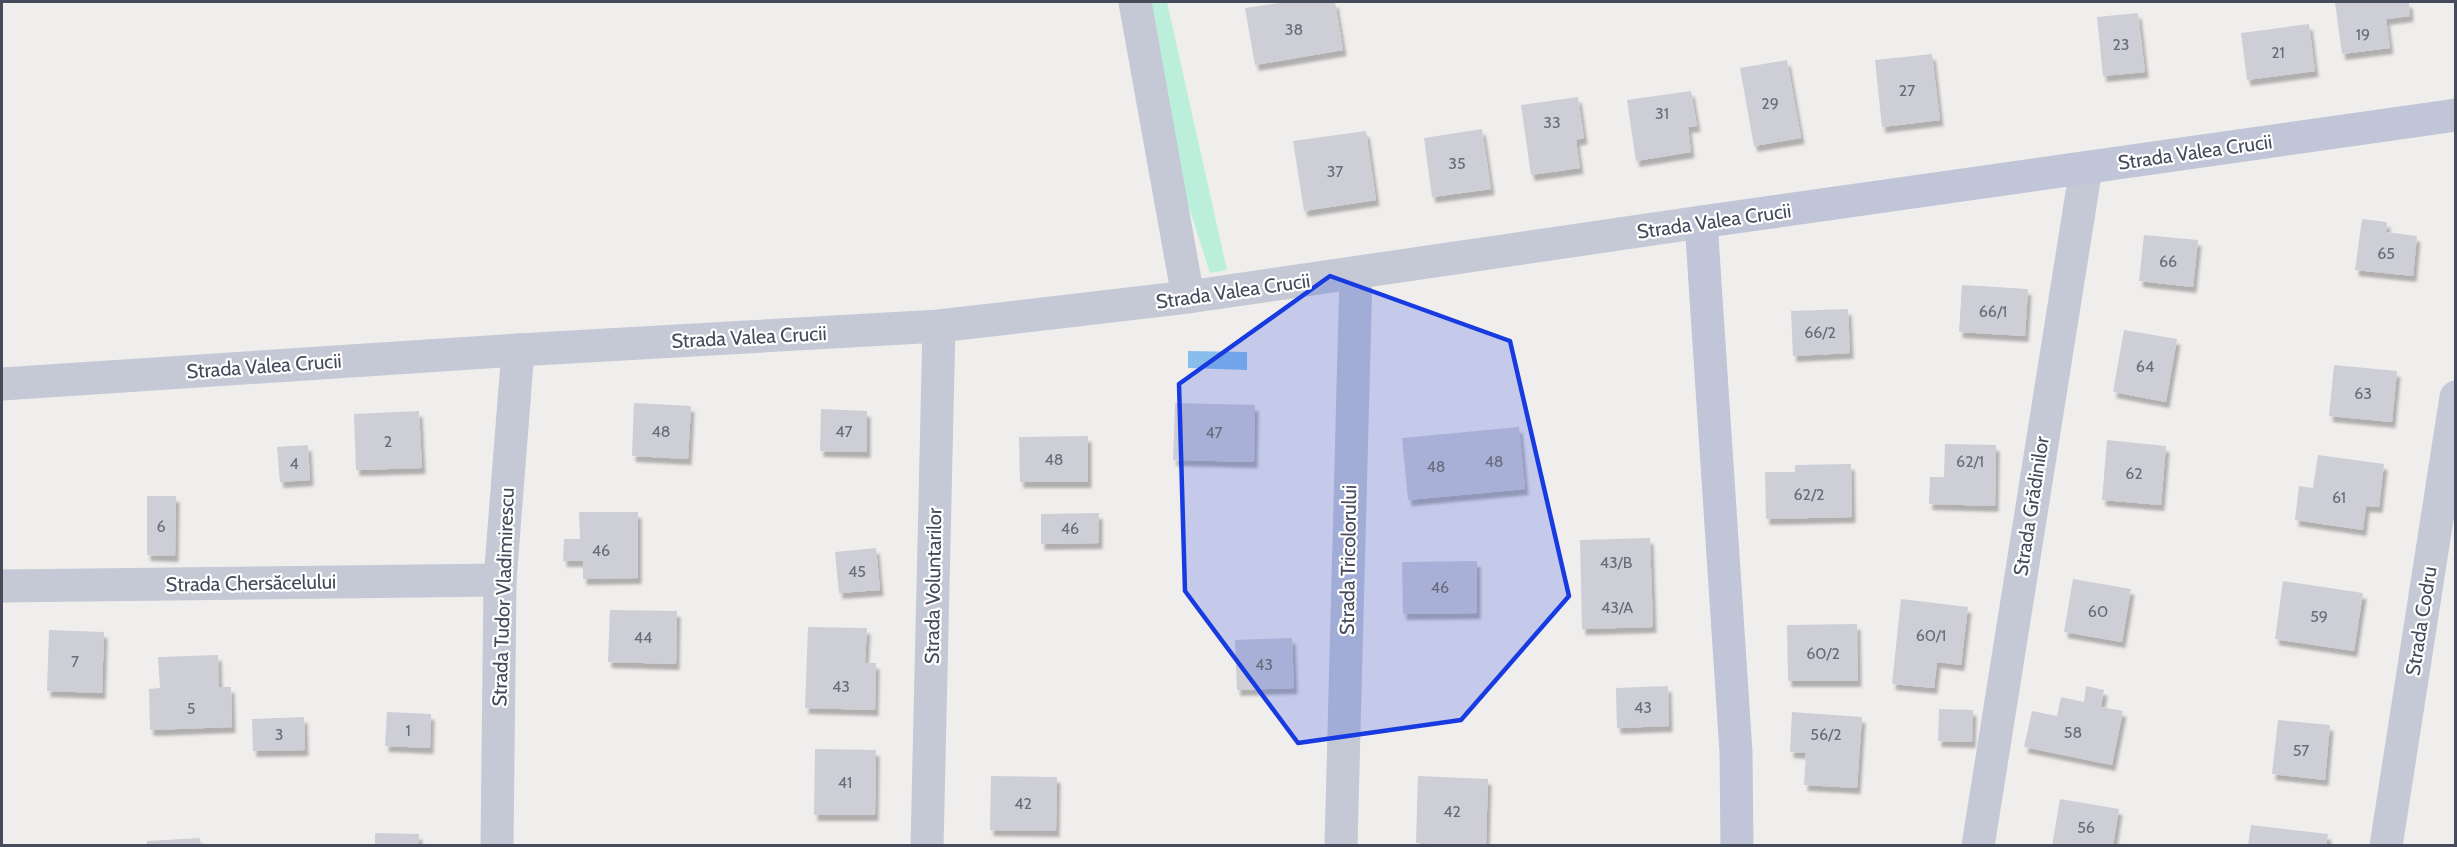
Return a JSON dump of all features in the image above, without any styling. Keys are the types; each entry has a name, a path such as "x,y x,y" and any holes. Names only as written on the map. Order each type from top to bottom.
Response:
{"street":[{"path":"1134,2 1188,297"},
{"name":"Strada Valea Crucii","path":"2,384 518,350 939,326 1188,297 1356,274 1701,222 2456,116"},
{"name":"Strada Grădinilor","path":"1978,846 2086,168"},
{"path":"1701,222 1736,752 1737,846"},
{"name":"Strada Tricolorului","path":"1341,846 1356,274"},
{"name":"Strada Voluntarilor","path":"927,846 939,326"},
{"name":"Strada Tudor Vladimirescu","path":"497,846 500,580 518,350"},
{"name":"Strada Codru","path":"2386,846 2456,397"},
{"name":"Strada Chersăcelului","path":"2,586 500,580"}],"highlighted area":[{"path":"1330,276 1510,341 1569,596 1461,720 1298,743 1185,591 1179,384"}],"green space":[{"path":"1144,2 1167,2 1227,270 1210,273 1172,154"}],"water":[{"path":"1188,351 1247,352 1247,370 1188,368"}],"building":[{"path":"1287,2 1335,2 1343,50 1255,65 1245,8"},
{"path":"2335,2 2409,2 2410,16 2386,19 2390,48 2342,54"},
{"path":"2138,13 2145,72 2103,76 2097,17"},
{"path":"2309,24 2315,71 2247,80 2241,33"},
{"path":"1932,54 1940,120 1882,127 1875,60"},
{"path":"1787,60 1801,138 1754,146 1740,68"},
{"path":"1691,91 1697,126 1688,127 1691,152 1636,161 1627,100"},
{"path":"1578,97 1584,138 1576,140 1580,168 1531,175 1521,105"},
{"path":"1482,129 1491,189 1432,197 1424,138"},
{"path":"1366,131 1376,200 1304,211 1293,141"},
{"path":"2362,219 2387,222 2386,232 2417,236 2413,276 2355,270"},
{"path":"2144,235 2198,240 2193,287 2139,281"},
{"path":"1962,285 2028,289 2025,336 1959,332"},
{"path":"1848,309 1850,353 1793,356 1791,311"},
{"path":"2124,330 2177,339 2166,402 2113,392"},
{"path":"2334,365 2397,371 2392,422 2329,416"},
{"path":"634,403 691,406 688,459 632,456"},
{"path":"1175,403 1255,405 1254,462 1173,460"},
{"path":"821,409 867,411 867,452 820,451"},
{"path":"419,411 422,468 356,470 354,414"},
{"path":"1519,427 1525,489 1408,500 1402,438"},
{"path":"1088,436 1088,482 1020,482 1019,437"},
{"path":"2107,440 2166,446 2161,505 2102,500"},
{"path":"1945,444 1996,445 1995,506 1929,504 1930,477 1944,477"},
{"path":"308,445 310,480 280,482 277,447"},
{"path":"2318,455 2384,464 2379,507 2366,506 2363,530 2295,520 2299,486 2313,488"},
{"path":"1851,464 1852,517 1766,519 1765,472 1795,472 1795,465"},
{"path":"147,496 176,496 175,556 147,555"},
{"path":"579,512 638,512 638,578 583,579 583,561 563,561 564,539 580,539"},
{"path":"1099,513 1099,543 1041,544 1041,514"},
{"path":"1650,538 1653,627 1582,629 1580,540"},
{"path":"876,548 880,590 839,593 835,552"},
{"path":"1477,561 1477,613 1403,614 1402,562"},
{"path":"2073,579 2131,589 2122,642 2064,632"},
{"path":"2283,581 2363,593 2354,651 2275,639"},
{"path":"1901,599 1968,607 1961,665 1937,662 1934,688 1892,684"},
{"path":"610,610 677,611 676,664 608,662"},
{"path":"1857,624 1858,681 1788,681 1787,625"},
{"path":"808,627 867,628 865,663 876,663 875,710 805,708"},
{"path":"49,630 104,632 102,693 47,691"},
{"path":"1292,638 1294,688 1237,690 1235,640"},
{"path":"218,655 219,687 231,687 232,727 150,730 149,689 160,688 158,657"},
{"path":"1668,686 1669,726 1617,728 1616,688"},
{"path":"2086,686 2104,690 2101,707 2123,711 2112,765 2024,747 2032,711 2057,716 2061,697 2084,702"},
{"path":"1939,709 1973,710 1972,742 1938,741"},
{"path":"387,712 431,714 430,748 385,746"},
{"path":"1792,712 1862,717 1857,788 1804,785 1806,753 1790,752"},
{"path":"304,717 305,750 253,751 252,719"},
{"path":"2278,720 2330,725 2325,780 2272,774"},
{"path":"815,749 876,750 875,815 814,815"},
{"path":"991,776 1057,777 1056,831 990,830"},
{"path":"1418,776 1488,779 1486,845 1416,843"},
{"path":"2060,799 2119,809 2113,846 2052,846"},
{"path":"2251,825 2328,834 2326,846 2248,846"},
{"path":"375,833 419,834 418,846 375,846"},
{"path":"200,838 201,846 147,846 147,841"}]}
